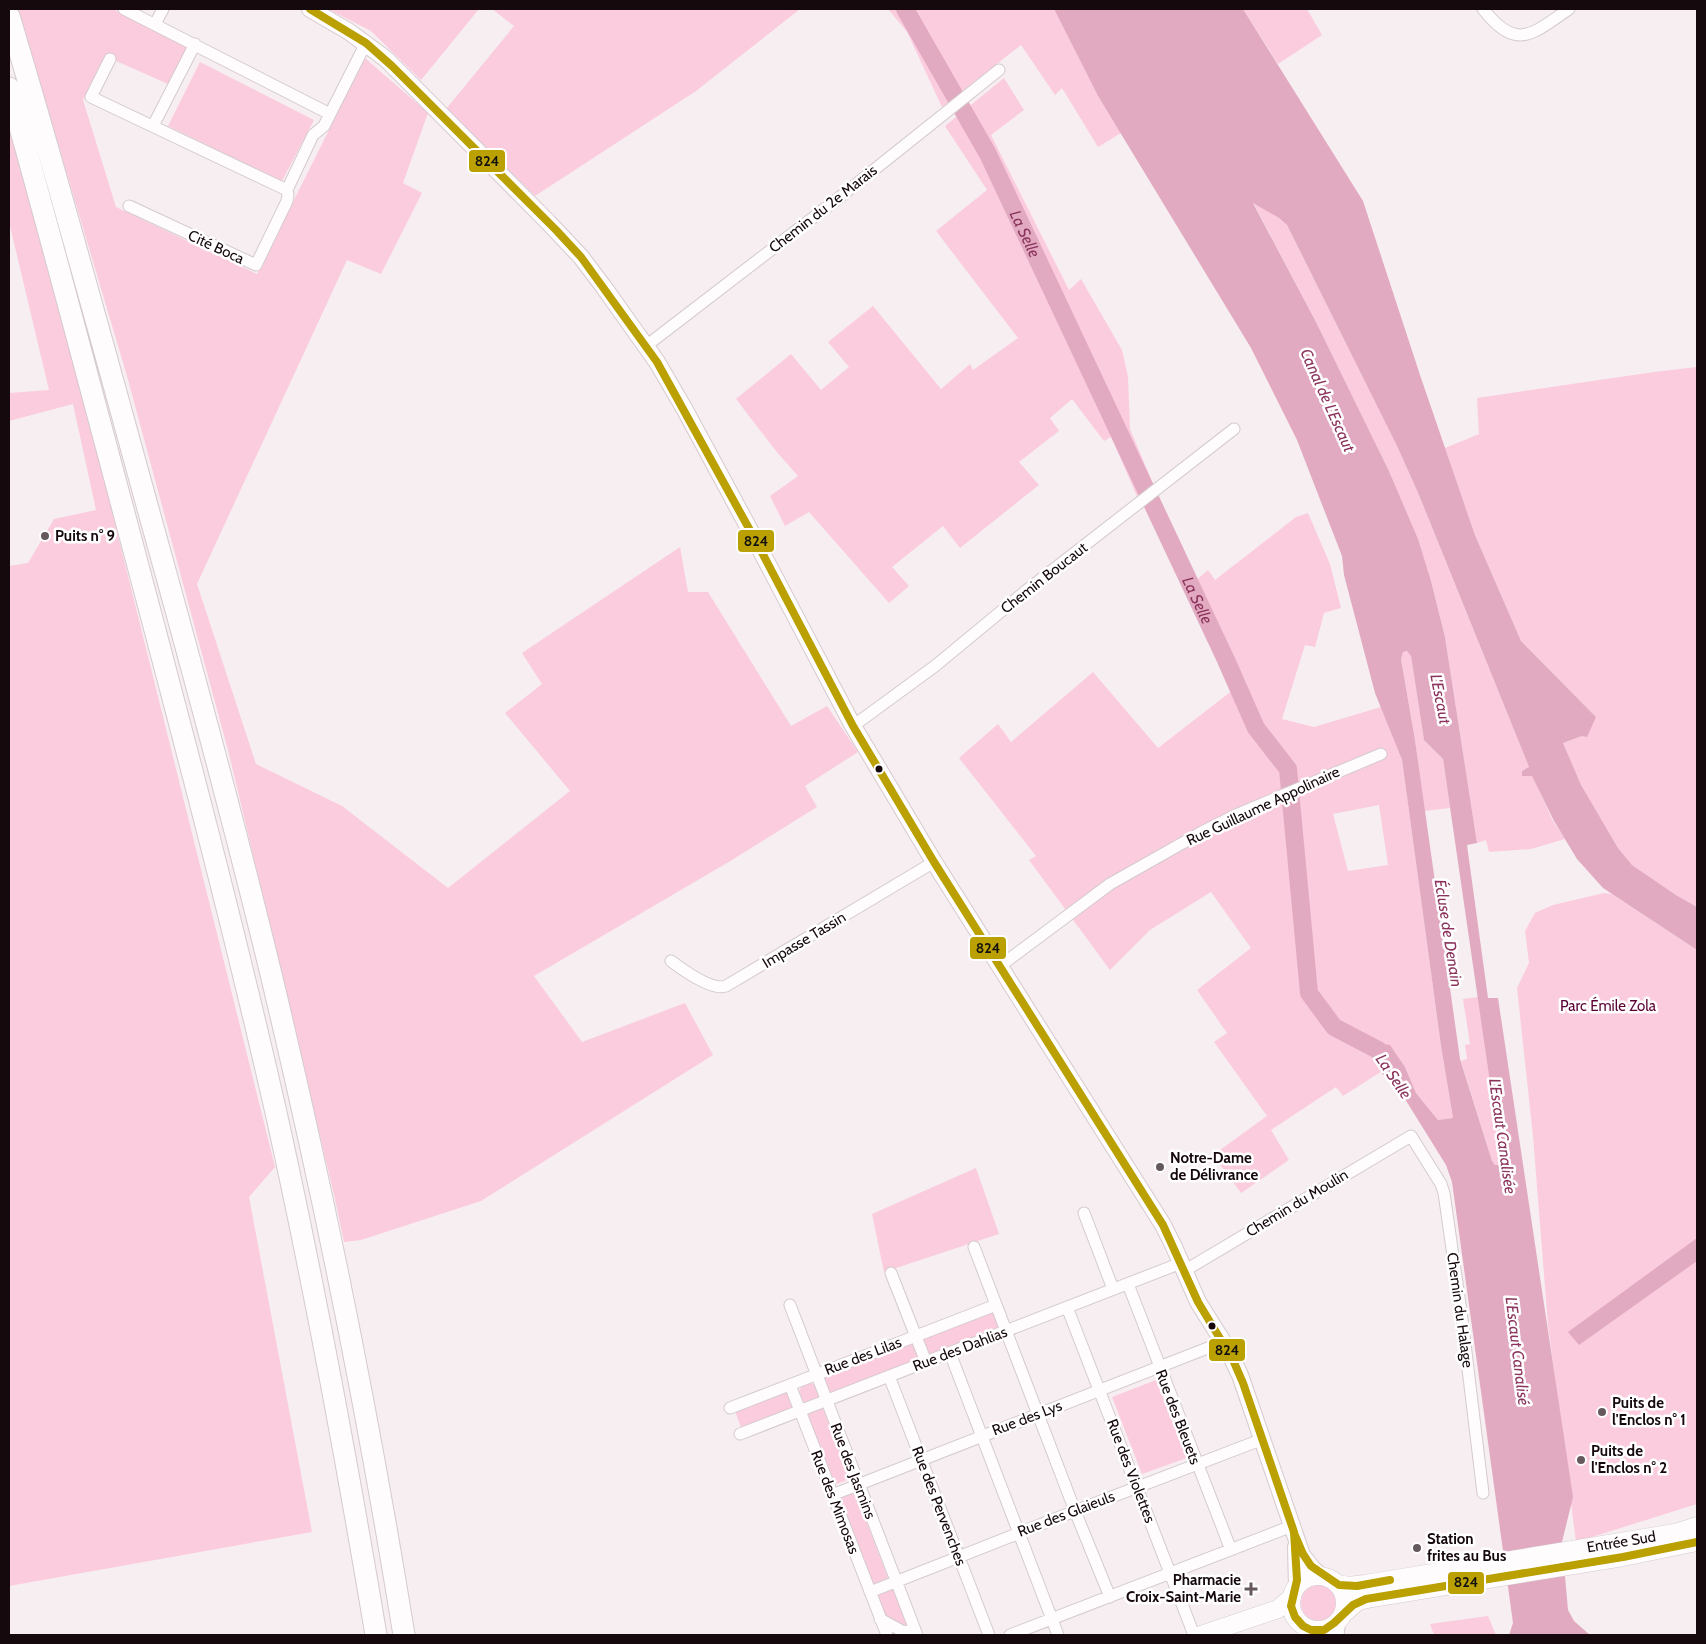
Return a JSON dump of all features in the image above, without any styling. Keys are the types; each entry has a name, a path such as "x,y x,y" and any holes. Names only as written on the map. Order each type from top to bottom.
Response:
{"highway":[{"path":"9,16 119,403 262,937 304,1117 335,1262 367,1426 404,1635"},
{"path":"9,88 170,685 249,998 312,1283 344,1450 376,1635"}],"main road":[{"name":"Entrée Sud","path":"1577,1557 1697,1526"},
{"name":"Entrée Sud","path":"1577,1557 1697,1542"},
{"path":"1207,1635 1285,1619 1311,1629 1328,1628 1340,1623 1354,1604 1366,1599 1488,1572 1577,1557"},
{"path":"1201,1635 1278,1609 1302,1581 1310,1578 1360,1585 1488,1572"},
{"path":"1330,1581 1342,1591 1345,1599 1345,1607 1340,1623"},
{"path":"1294,1592 1292,1609 1311,1629"}],"street":[{"path":"124,9 330,114"},
{"path":"155,24 163,9"},
{"path":"310,9 340,25 366,43 402,75 556,230 603,286 663,372 853,726 934,862 1168,1234 1198,1302 1223,1342 1240,1375 1293,1529 1306,1561 1330,1581"},
{"path":"1483,9 1500,27 1518,35 1528,35 1534,32 1569,9"},
{"name":"Cité Boca","path":"129,206 256,265 287,201 287,190 313,135 322,128 366,43"},
{"path":"153,126 195,44"},
{"path":"110,59 91,97 287,190"},
{"name":"Chemin du 2e Marais","path":"646,346 840,197 999,70"},
{"name":"Chemin Boucaut","path":"853,726 935,666 1022,594 1234,430"},
{"name":"Rue Guillaume Appolinaire","path":"1000,966 1120,878 1212,826 1381,754"},
{"name":"Impasse Tassin","path":"671,961 710,985 726,986 934,862"},
{"name":"Chemin du Moulin","path":"1182,1267 1411,1136"},
{"name":"Chemin du Halage","path":"1411,1136 1441,1184 1445,1198 1484,1493"},
{"path":"1084,1213 1114,1289"},
{"path":"974,1247 1075,1511 1110,1596"},
{"name":"Rue des Dahlias","path":"740,1434 1114,1289 1182,1267"},
{"path":"891,1274 926,1362"},
{"name":"Rue des Bleuets","path":"1128,1284 1196,1464 1231,1550"},
{"name":"Rue des Lilas","path":"730,1408 996,1305"},
{"name":"Rue des Jasmins","path":"790,1306 896,1582 914,1634"},
{"name":"Rue des Violettes","path":"1067,1307 1194,1635"},
{"name":"Rue des Lys","path":"832,1495 1223,1342"},
{"path":"950,1353 1058,1635"},
{"name":"Rue des Pervenches","path":"889,1376 989,1635"},
{"name":"Rue des Mimosas","path":"790,1385 886,1635"},
{"name":"Rue des Glaieuls","path":"870,1592 1019,1532 1263,1439"},
{"path":"1010,1635 1231,1550 1293,1529"},
{"path":"1293,1529 1297,1560 1294,1592"},
{"path":"880,1619 902,1631 914,1634"}],"green space":[{"path":"18,9 113,9 188,47 168,84 105,56 83,100 116,207 257,274 365,58 428,113 403,183 422,193 381,274 347,260 197,584 256,764 342,806 448,888 570,791 505,713 542,684 522,653 680,547 688,592 708,592 791,726 827,706 858,752 805,786 817,807 727,863 534,976 582,1042 685,1003 713,1055 481,1201 361,1240 344,1242 229,754 127,376"},
{"path":"328,9 479,9 421,80 371,31"},
{"path":"492,9 800,9 696,91 535,196 446,109 514,26"},
{"path":"888,9 1054,9 1098,96 1121,133 1098,147 1062,88 1055,95 1021,45 942,107 907,32"},
{"path":"1243,9 1307,9 1322,35 1278,64"},
{"path":"200,62 314,120 282,181 168,126"},
{"path":"1004,78 1024,110 991,135 1069,290 1081,279 1122,350 1128,377 1130,429 1154,486 1137,496 1111,437 1104,441 1072,399 1050,418 1059,431 1019,462 1039,485 960,548 943,526 892,567 909,586 889,603 809,512 785,526 770,496 798,476 736,399 791,354 821,390 849,367 828,342 873,306 941,389 970,364 973,370 1018,338 936,231 987,190 945,126"},
{"path":"9,130 85,403 275,1167 249,1197 312,1532 9,1586 9,566 28,563 54,519 96,510 73,404 9,421 9,393 49,390 9,222"},
{"path":"1253,202 1287,225 1397,446 1419,495 1529,767 1522,771 1522,776 1532,775 1553,821 1565,839 1531,849 1489,852 1486,840 1477,843 1445,637 1431,581 1388,469 1316,322"},
{"path":"1697,367 1697,907 1632,865 1618,848 1581,786 1563,743 1582,736 1596,717 1521,641 1475,535 1445,448 1479,434 1477,398"},
{"path":"1308,513 1330,564 1341,608 1324,613 1315,647 1305,645 1282,719 1314,727 1381,707 1402,760 1441,1046 1453,1118 1438,1120 1416,1093 1405,1067 1377,1054 1387,1068 1343,1096 1336,1087 1271,1130 1289,1160 1241,1193 1213,1155 1267,1116 1214,1042 1227,1033 1197,990 1251,948 1211,892 1150,930 1110,970 1029,860 1036,856 959,758 998,724 1011,742 1093,672 1158,748 1233,690 1185,590 1208,570 1215,580 1296,517","holes":["1379,805 1388,865 1348,871 1333,814"]},
{"path":"1408,651 1411,656 1424,740 1443,759 1450,808 1424,811 1415,740 1401,659 1403,652"},
{"name":"Parc Émile Zola","path":"1604,893 1612,894 1697,950 1697,1504 1576,1542 1548,1325 1533,1136 1517,988 1529,963 1525,931 1535,913 1553,905"},
{"path":"1478,997 1502,1165 1495,1165 1492,1161 1461,1061 1467,1059 1465,1045 1470,1044 1463,999"},
{"path":"976,1168 999,1234 884,1272 872,1214"},
{"path":"993,1310 1001,1329 930,1356 923,1338"},
{"path":"912,1342 919,1359 829,1395 822,1378"},
{"path":"1156,1380 1187,1458 1142,1474 1112,1397"},
{"path":"805,1383 813,1383 819,1389 819,1397 813,1403 805,1403 799,1397 799,1389"},
{"path":"786,1389 794,1408 742,1430 735,1411"},
{"path":"822,1406 850,1479 834,1485 807,1412"},
{"path":"855,1492 888,1578 873,1584 839,1498"},
{"path":"1319,1585 1332,1590 1337,1603 1332,1616 1319,1621 1306,1616 1301,1603 1306,1590"},
{"path":"895,1588 911,1629 886,1618 878,1595"},
{"path":"1488,1616 1496,1635 1434,1635 1430,1624"}],"water":[{"path":"1054,9 1243,9 1363,201 1475,535 1521,641 1596,717 1587,737 1582,736 1563,743 1581,785 1618,848 1632,865 1697,907 1697,950 1603,888 1577,859 1554,821 1532,776 1522,776 1522,771 1529,767 1419,495 1397,446 1287,225 1279,218 1253,203 1316,322 1388,469 1418,539 1445,637 1477,843 1467,845 1488,998 1498,998 1573,1497 1562,1542 1568,1610 1574,1621 1590,1635 1509,1635 1513,1623 1452,1182 1446,1165 1377,1054 1378,1043 1390,1045 1405,1067 1416,1093 1438,1120 1453,1118 1441,1046 1402,760 1375,693 1344,575 1342,556 1297,440 1251,348 1098,96","holes":["1407,651 1411,656 1424,740 1443,759 1502,1165 1495,1165 1492,1161 1460,1059 1415,740 1401,659 1403,652"]},
{"path":"1697,1238 1697,1261 1579,1345 1568,1332"}],"waterway":[{"name":"La Selle","path":"905,9 988,154 1226,660 1256,728 1288,769 1309,993 1334,1027 1378,1050 1390,1069"}],"transit line":[{"name":"824","path":"310,9 366,43 392,66 556,230 581,257 657,362 757,543 853,726 934,862 1163,1225 1198,1302 1233,1360 1243,1383 1294,1532 1297,1580 1291,1606 1295,1617 1303,1626 1311,1630 1324,1630 1353,1605 1366,1599 1623,1557 1697,1542"},
{"name":"824","path":"1294,1533 1303,1554 1311,1566 1339,1585 1357,1586 1390,1580"}],"place":[{"name":"Puits n° 9","path":"45,536"},
{"name":"Notre-Dame de Délivrance","path":"1160,1167"},
{"name":"Puits de l'Enclos n° 1","path":"1602,1412"},
{"name":"Puits de l'Enclos n° 2","path":"1581,1460"},
{"name":"Station frites au Bus","path":"1417,1548"},
{"name":"Pharmacie Croix-Saint-Marie","path":"1251,1589"}],"water label":[{"name":"Canal de L'Escaut","path":"1328,400"},
{"name":"L'Escaut","path":"1441,699"},
{"name":"Écluse de Denain","path":"1449,933"},
{"name":"L'Escaut Canalisée","path":"1503,1136"},
{"name":"L'Escaut Canalisé","path":"1518,1351"}]}
